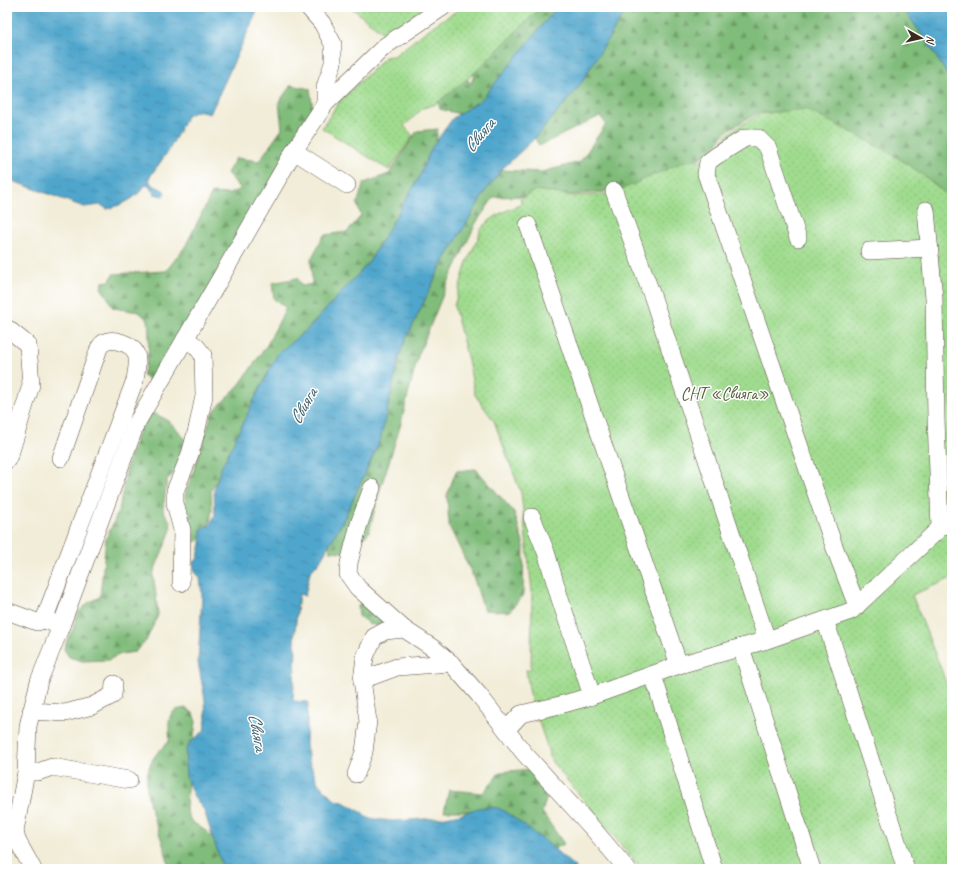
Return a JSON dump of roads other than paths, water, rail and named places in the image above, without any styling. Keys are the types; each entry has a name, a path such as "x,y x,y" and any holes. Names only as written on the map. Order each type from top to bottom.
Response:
{"street":[{"path":"308,7 322,23 333,44 333,63 325,87 325,104"},
{"path":"33,869 17,840 15,831 26,772 28,726 31,711 39,681 136,424 294,151 325,104 385,46 443,7"},
{"path":"798,238 768,148 758,138 745,138 708,162 706,174 831,538 858,606"},
{"path":"294,151 348,185"},
{"path":"614,191 653,298 767,640"},
{"path":"507,729 521,714 592,696 680,665 767,640 851,611 946,525 936,425 934,298 926,210"},
{"path":"528,225 680,665"},
{"path":"869,251 930,248"},
{"path":"7,328 28,346 31,385 7,460"},
{"path":"181,583 182,530 175,503 175,491 190,454 204,396 203,355 196,346 185,339"},
{"path":"44,620 135,380 137,355 133,348 123,342 111,341 103,343 99,348 60,458"},
{"path":"372,488 359,524 349,563 348,574 358,588 404,629 433,648 451,663 507,729 524,753 594,830 627,869"},
{"path":"532,517 546,552 592,696"},
{"path":"7,611 38,622 44,620 61,626"},
{"path":"825,620 906,869"},
{"path":"356,774 364,752 368,721 362,680 365,657 374,637 385,631 404,629"},
{"path":"741,647 812,869"},
{"path":"362,680 397,668 451,663"},
{"path":"653,675 714,869"},
{"path":"31,711 65,713 92,706 113,695 114,684"},
{"path":"26,772 38,772 52,767 129,780"}],"water":[{"path":"7,7 259,7 210,114 197,111 187,116 169,150 149,178 151,184 165,192 163,196 154,194 149,186 145,185 133,198 107,209 101,205 84,207 7,179"},
{"name":"Свияга","path":"557,7 628,7 578,88 535,138 501,170 485,192 441,266 401,350 380,441 342,523 318,564 310,572 305,596 299,594 294,640 296,648 293,701 308,702 306,745 309,761 318,783 335,800 343,802 363,813 368,818 392,821 440,818 461,814 478,808 498,808 544,840 577,869 223,869 204,810 193,795 186,777 185,764 186,750 190,742 204,731 206,720 205,700 198,662 202,595 200,578 195,572 193,562 197,560 201,544 201,529 210,525 215,515 214,490 221,468 278,353 309,328 369,262 418,179 432,147 453,118 482,99"},
{"path":"900,7 952,7 952,83 927,41"}],"park label":[{"name":"СНТ «Свияга»","path":"725,393"}]}
